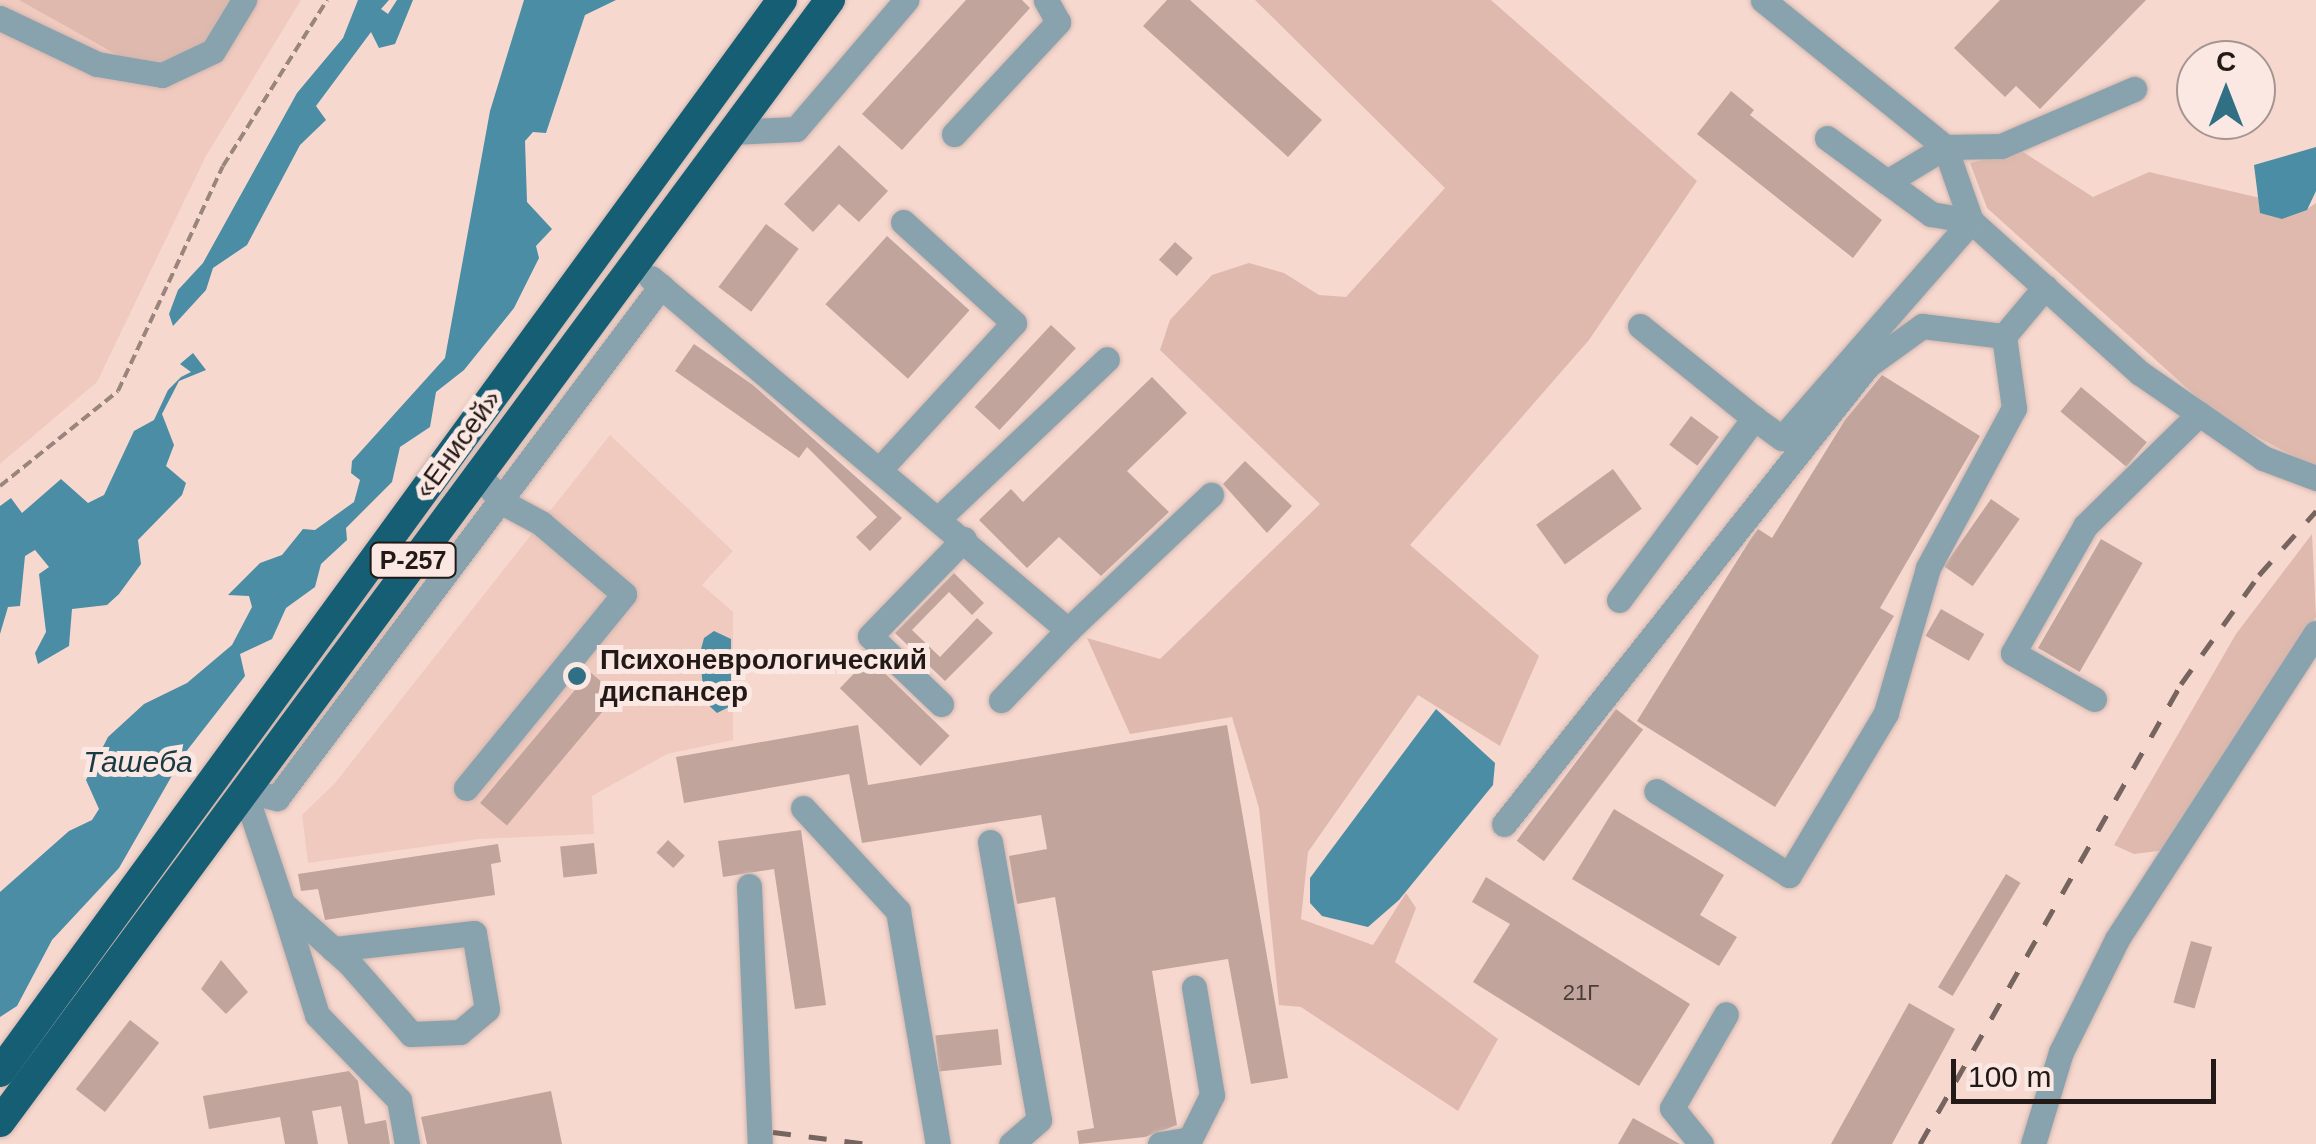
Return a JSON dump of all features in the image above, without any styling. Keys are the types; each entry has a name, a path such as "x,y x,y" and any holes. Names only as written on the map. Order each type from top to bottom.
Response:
{"highway":[{"name":"«Енисей»","path":"0,1072 782,0"},
{"name":"«Енисей»","path":"0,1122 632,262 830,0"}],"lane":[{"path":"0,18 97,64 162,76 213,51 244,0"},
{"path":"730,132 796,129 906,0"},
{"path":"954,134 1058,22 1046,0"},
{"path":"1763,0 1944,147 1971,221 2140,373 2262,458 2316,478"},
{"path":"1887,182 1944,147 2000,146 2134,89"},
{"path":"1827,138 1931,214 1971,221"},
{"path":"1640,326 1782,438 1971,221"},
{"path":"880,468 1014,323 902,222"},
{"path":"632,262 1068,630"},
{"path":"244,790 277,798 661,286"},
{"path":"1656,791 1789,876 1886,712 1928,568 2014,408 2004,336 2045,287"},
{"path":"1504,824 1868,365 1922,326 2004,336"},
{"path":"939,518 1107,359"},
{"path":"2094,699 2013,653 2086,526 2199,414"},
{"path":"1619,600 1754,418"},
{"path":"466,788 624,594 542,523 502,502 477,472"},
{"path":"1002,700 1068,630 1212,495"},
{"path":"941,704 870,636 964,539"},
{"path":"2033,1144 2061,1052 2117,939 2316,632"},
{"path":"244,790 318,1016 399,1100 407,1144"},
{"path":"804,808 898,910 938,1144"},
{"path":"990,842 1038,1120 1011,1144"},
{"path":"749,886 760,1144"},
{"path":"282,903 333,949 411,1034 460,1032 487,1010 474,934 333,949"},
{"path":"1160,1144 1190,1138 1212,1095 1194,988"},
{"path":"1701,1144 1672,1108 1726,1014"}],"path":[{"path":"0,486 118,391 223,166 326,0"}],"shaded area":[{"path":"0,0 301,0 206,156 97,382 0,464"},
{"path":"19,0 237,0 210,39 163,62 121,57"},
{"path":"1255,0 1491,0 1697,181 1589,340 1410,545 1539,656 1500,746 1418,695 1308,852 1301,919 1373,945 1406,893 1416,908 1395,962 1498,1039 1458,1111 1301,1007 1279,1005 1259,808 1232,717 1130,734 1087,638 1160,659 1320,504 1160,350 1170,320 1212,275 1249,263 1284,273 1319,295 1346,297 1445,188"},
{"path":"2020,150 2093,197 2149,172 2307,209 2316,203 2316,468 2218,416 1987,208 1970,163"},
{"name":"Психоневрологический диспансер","path":"610,435 733,551 702,585 733,612 733,740 667,754 592,796 594,834 479,839 308,863 302,815 335,783"},
{"path":"2312,534 2316,617 2166,850 2134,854 2114,845 2236,634"}],"water":[{"path":"358,0 389,0 381,9 388,14 397,0 413,0 395,44 379,48 371,32 316,106 326,120 300,145 247,245 213,268 206,290 173,326 169,314 178,290 203,263 297,93 343,38"},
{"name":"Ташеба","path":"524,0 616,0 585,15 546,133 533,132 525,141 527,202 552,229 536,246 539,258 514,308 464,370 436,392 430,427 400,447 392,482 346,528 347,540 321,564 315,587 286,608 272,639 240,654 245,676 185,753 119,868 52,940 17,1006 0,1017 0,892 69,831 92,820 99,809 86,780 108,737 144,704 187,683 232,645 252,607 249,596 228,595 260,563 282,555 303,529 315,530 354,502 360,480 351,473 352,461 445,358 490,111"},
{"path":"2316,147 2316,191 2307,210 2282,219 2260,213 2254,165"},
{"path":"193,353 206,370 179,381 162,414 174,445 166,466 186,483 182,495 138,540 141,564 119,594 107,605 72,609 69,646 38,664 35,653 46,632 39,574 49,567 35,550 25,556 20,606 8,607 0,634 0,506 11,498 22,513 61,479 88,503 104,495 134,431 154,420 168,390 181,377 191,372 180,364"},
{"path":"714,631 731,639 731,706 717,713 704,701 700,653 704,638"},
{"path":"1436,709 1495,763 1493,785 1399,900 1368,927 1322,916 1310,903 1310,878"}],"building":[{"path":"966,0 1022,0 1030,8 902,150 862,114"},
{"path":"1167,0 1190,0 1322,120 1288,157 1143,26"},
{"path":"2000,0 2146,0 2040,109 2016,86 2005,97 1954,48"},
{"path":"1731,91 1754,110 1750,115 1882,220 1853,258 1697,134"},
{"path":"839,145 888,191 859,222 839,204 813,232 784,204"},
{"path":"766,224 799,249 751,312 718,287"},
{"path":"887,236 969,310 908,379 825,304"},
{"path":"1175,242 1193,258 1177,276 1159,260"},
{"path":"1051,325 1076,348 999,430 975,407"},
{"path":"694,344 753,385 902,518 870,551 856,537 877,517 807,447 799,458 675,371"},
{"path":"1882,375 1980,436 1880,608 1894,616 1775,807 1637,721 1750,540 1758,529 1772,538 1845,420"},
{"path":"1152,377 1187,413 1127,471 1169,512 1101,576 1059,537 1027,568 979,520 1011,489 1023,502"},
{"path":"2081,387 2147,442 2126,467 2060,412"},
{"path":"1691,416 1719,437 1697,466 1669,445"},
{"path":"1245,461 1292,506 1267,533 1223,484"},
{"path":"1613,469 1642,509 1565,564 1536,525"},
{"path":"1991,499 2020,519 1973,586 1944,566"},
{"path":"2101,539 2143,563 2080,672 2038,648"},
{"path":"954,573 984,603 972,615 949,592 912,630 940,657 977,618 993,633 945,681 895,633"},
{"path":"1941,609 1984,634 1969,661 1926,636"},
{"path":"869,658 950,736 920,766 840,688"},
{"name":"Психоневрологический диспансер","path":"590,672 617,694 507,825 480,803"},
{"path":"1616,709 1643,729 1544,861 1517,841"},
{"path":"858,725 868,785 1227,725 1288,1078 1251,1084 1228,959 1152,971 1177,1125 1145,1137 1079,1144 1077,1131 1094,1128 1055,897 1017,904 1009,856 1047,849 1041,815 862,843 849,774 684,803 676,757"},
{"path":"1614,809 1724,875 1700,915 1737,937 1719,966 1572,879"},
{"path":"801,830 826,1005 795,1009 774,869 723,877 718,841"},
{"path":"668,840 685,856 673,868 656,852"},
{"path":"594,843 597,874 563,877 560,847"},
{"path":"498,844 501,862 491,864 495,895 325,920 318,889 301,891 298,874"},
{"path":"2006,874 2021,883 1953,996 1938,987"},
{"path":"1486,877 1690,1004 1639,1086 1473,982 1510,924 1472,902"},
{"path":"2191,941 2212,947 2195,1009 2173,1003"},
{"path":"221,960 248,992 226,1014 201,989"},
{"path":"1909,1003 1955,1029 1892,1144 1831,1144"},
{"path":"130,1020 159,1043 105,1112 76,1089"},
{"path":"998,1029 1002,1065 939,1071 935,1036"},
{"path":"349,1071 358,1081 365,1124 386,1120 390,1144 348,1144 341,1106 312,1111 318,1144 285,1144 280,1117 209,1129 203,1096"},
{"path":"551,1091 562,1144 427,1144 421,1117"},
{"path":"1633,1118 1680,1144 1618,1144"}],"railway":[{"path":"1920,1144 2181,684 2259,575 2316,511"},
{"path":"773,1132 868,1144"}],"place":[{"name":"Психоневрологический диспансер","path":"577,676"}]}
